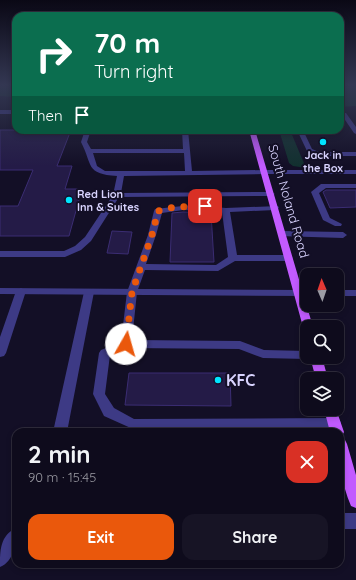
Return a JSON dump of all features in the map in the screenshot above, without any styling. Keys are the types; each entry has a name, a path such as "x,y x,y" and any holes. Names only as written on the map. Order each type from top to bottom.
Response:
{"main road":[{"name":"South Noland Road","path":"253,134 288,258 300,286"},
{"path":"332,416 335,428"},
{"path":"344,458 356,501"}],"street":[{"path":"344,114 356,132"},
{"path":"87,134 84,142 90,151 94,167 104,173 356,172"},
{"path":"185,134 189,173"},
{"path":"302,134 309,150 318,154 356,154"},
{"path":"90,151 187,151"},
{"path":"0,254 65,254 78,248 88,239 117,195 121,174"},
{"path":"338,224 327,220 315,192 324,186 356,186"},
{"path":"205,206 206,194"},
{"path":"117,195 271,194"},
{"path":"126,344 132,292 152,235 158,211 175,207 205,206 226,210 275,208"},
{"path":"226,210 233,258"},
{"path":"282,234 343,235"},
{"path":"141,267 218,268 233,258 288,258"},
{"path":"0,291 300,293"},
{"path":"0,354 4,332 21,291"},
{"path":"61,428 89,292"},
{"path":"344,293 356,294"},
{"path":"300,355 263,354 240,345 126,344 105,353 99,394 109,412 133,424 335,428"},
{"path":"344,521 356,521"},
{"path":"0,559 9,542 12,539"}],"green space":[{"path":"280,134 292,134 306,168 293,166 289,163"}],"building":[{"name":"Red Lion Inn & Suites","path":"0,130 12,130 12,134 69,134 57,166 72,166 65,189 82,189 69,236 0,236 0,206 18,206 33,170 0,170"},
{"path":"326,190 356,190 356,207 330,208 323,192"},
{"path":"172,213 211,213 214,262 170,262"},
{"path":"112,231 132,232 128,254 107,253"},
{"path":"129,373 230,373 231,406 125,405"}],"place":[{"name":"Jack in the Box","path":"323,142"},
{"name":"Red Lion Inn & Suites","path":"69,200"},
{"name":"KFC","path":"218,380"}],"route":[{"path":"126,344 132,292 152,235 158,211 175,207 205,206"}]}
